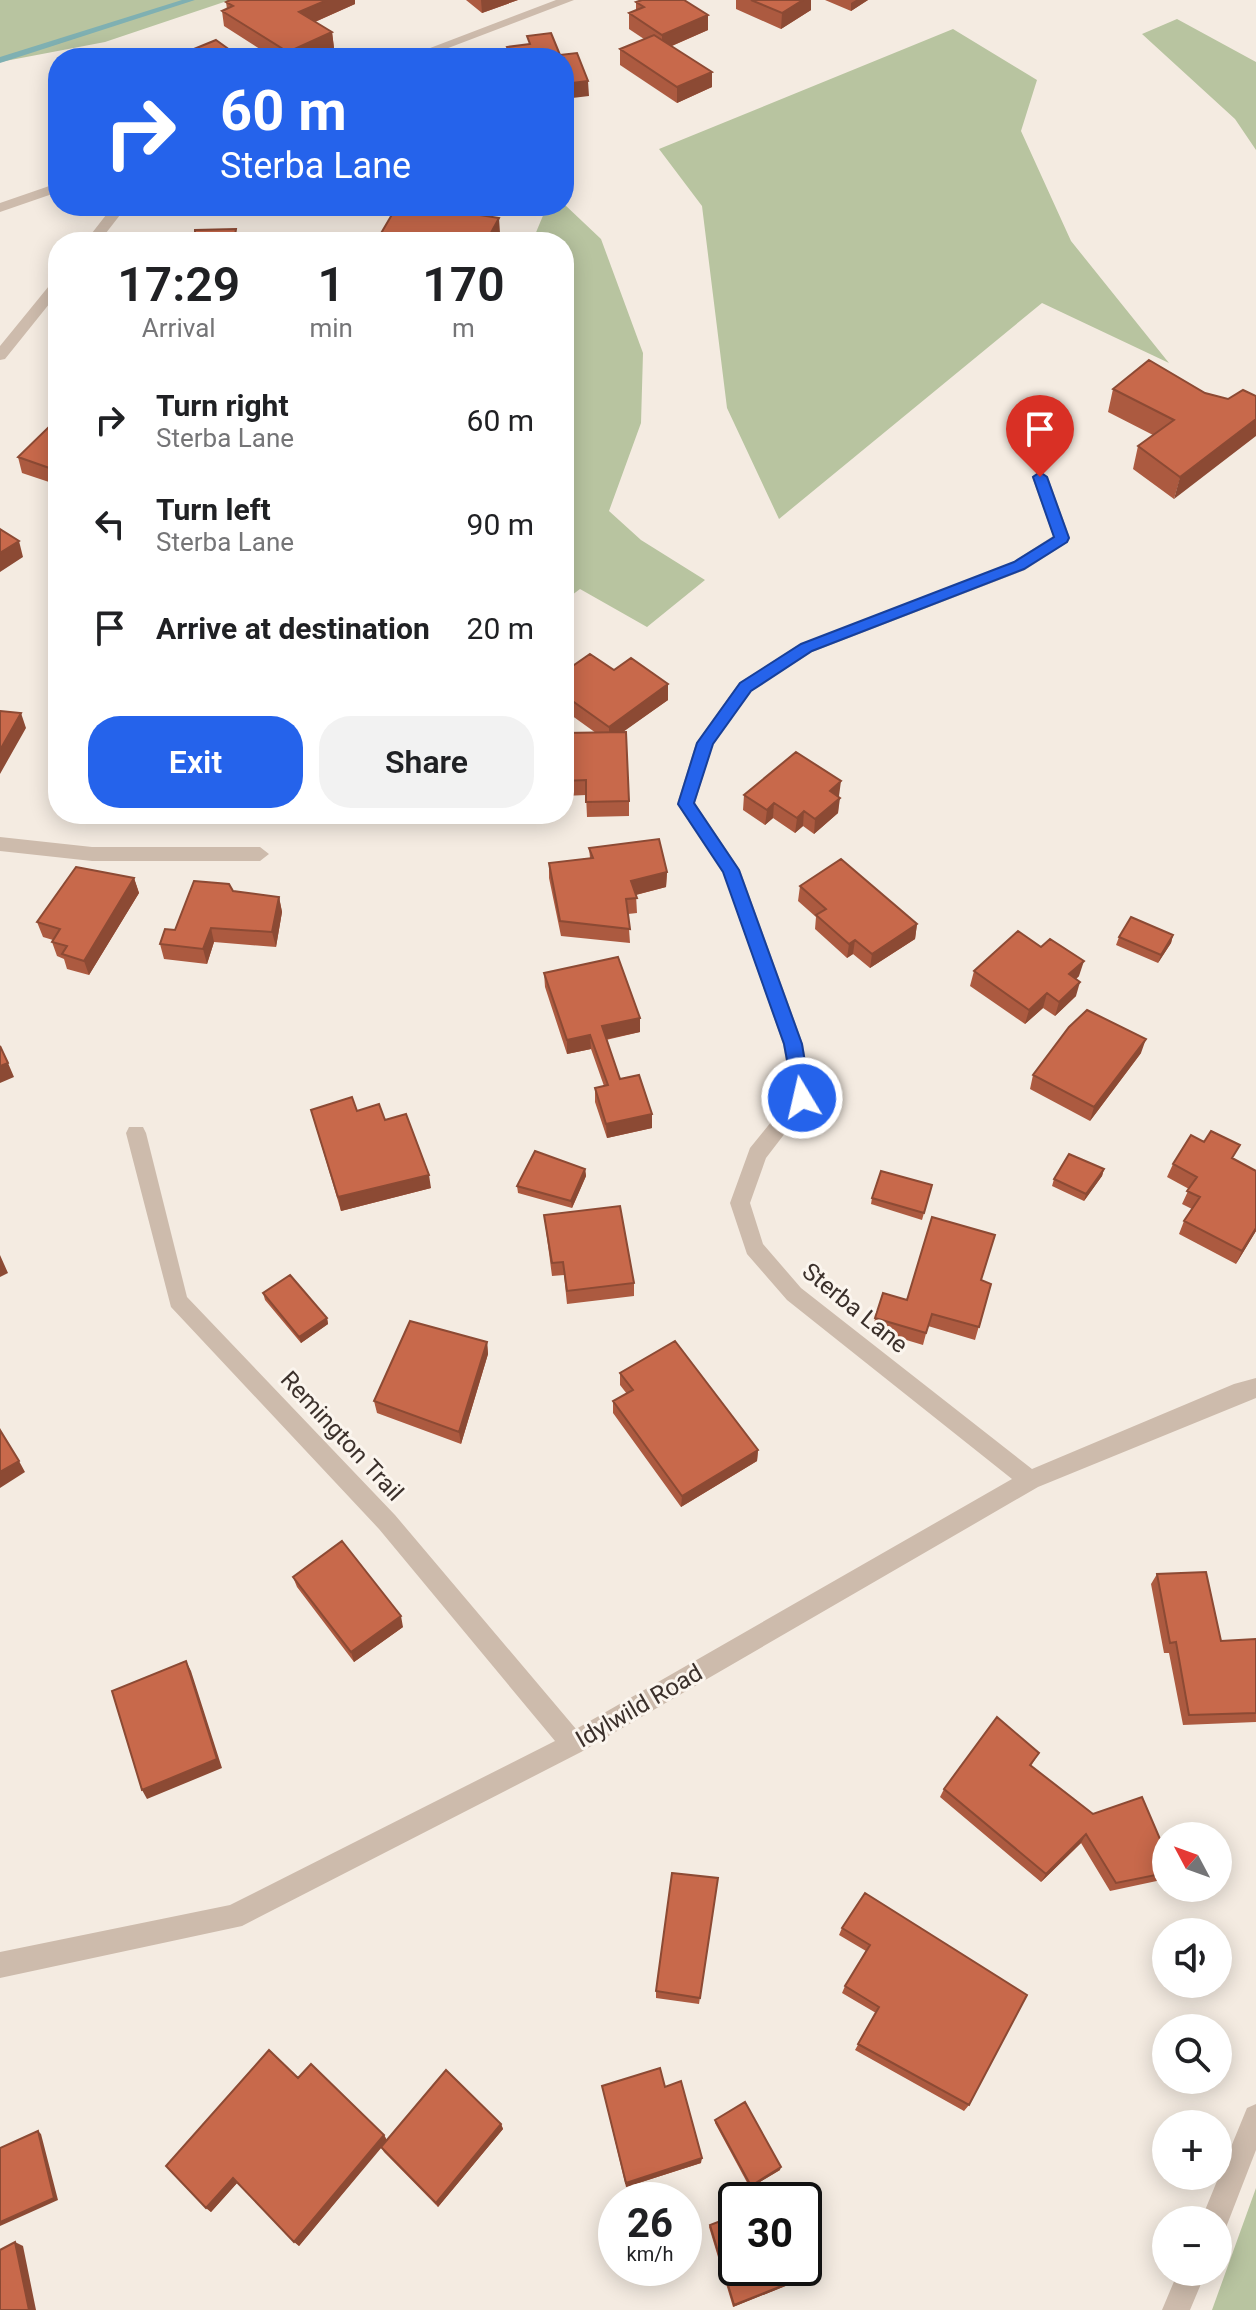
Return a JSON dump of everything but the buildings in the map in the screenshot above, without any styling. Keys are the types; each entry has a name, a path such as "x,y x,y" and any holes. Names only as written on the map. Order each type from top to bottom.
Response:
{"street":[{"path":"437,48 568,0"},
{"path":"0,208 48,191"},
{"path":"100,232 112,216"},
{"path":"0,356 48,296"},
{"name":"Sterba Lane","path":"1030,1480 794,1294 754,1248 740,1203 757,1154 802,1098 793,1044 731,870 686,804 705,743 745,687 806,648 1019,566 1062,538 1040,477"},
{"path":"0,844 92,854 260,854"},
{"name":"Remington Trail","path":"136,1133 178,1301 387,1522 573,1744"},
{"name":"Idylwild Road","path":"0,1965 233,1917 573,1744 1030,1480 1234,1394 1256,1388"},
{"path":"1221,2206 1256,2117"},
{"path":"1176,2310 1186,2286"}],"green space":[{"path":"0,0 230,0 105,42 74,48 48,48 48,53 0,62"},
{"path":"1177,19 1256,62 1256,150 1235,119 1142,34"},
{"path":"953,29 1037,80 1021,131 1071,241 1169,363 1042,303 779,519 727,408 702,206 659,149"},
{"path":"574,213 601,239 643,353 641,423 609,511 641,540 705,580 647,627 580,589 574,594 574,232 536,232 543,216 574,216"},
{"path":"1256,2188 1256,2310 1212,2310 1221,2286 1232,2286 1232,2255"}],"waterway":[{"path":"0,60 191,0"}],"route":[{"path":"802,1098 793,1044 731,870 686,804 705,743 745,687 806,648 1019,566 1062,538 1040,477"}]}
